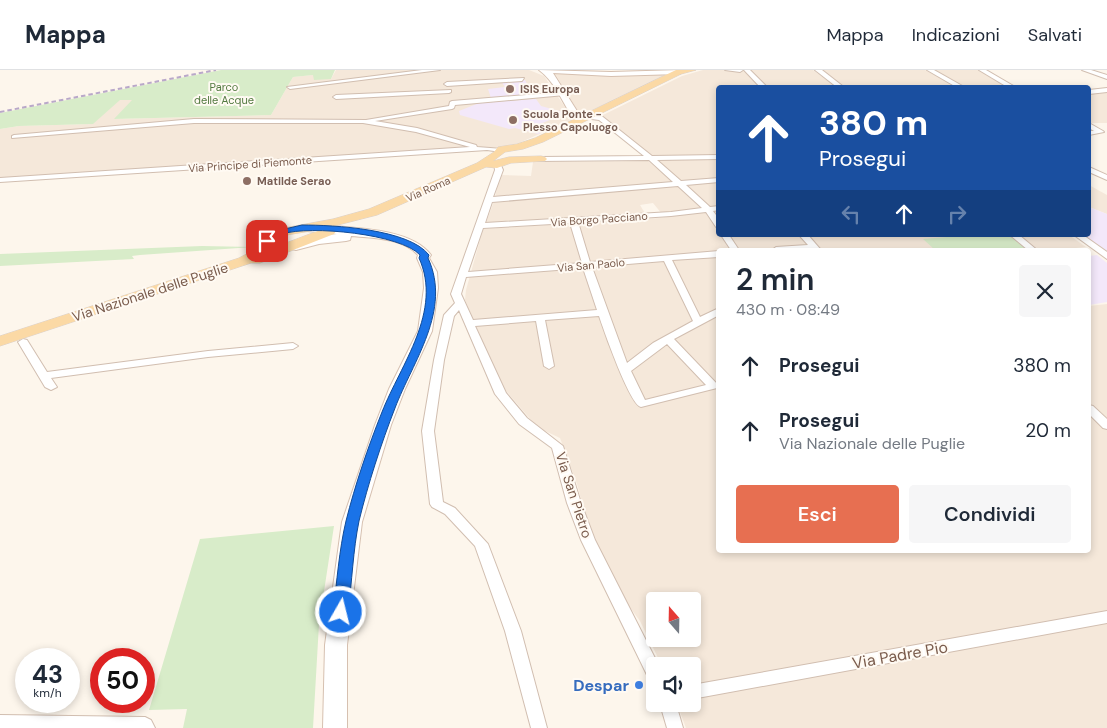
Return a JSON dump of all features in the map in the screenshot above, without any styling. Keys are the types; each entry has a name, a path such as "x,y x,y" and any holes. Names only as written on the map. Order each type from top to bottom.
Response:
{"main road":[{"path":"545,70 611,74 692,70"},
{"path":"545,70 563,94 574,113 586,117"},
{"path":"482,164 483,161 498,154 501,150 519,147 538,140 678,71"},
{"path":"538,140 520,154 542,159"},
{"path":"482,164 497,164 509,160 542,159"},
{"name":"Via Roma","path":"373,212 482,164"},
{"name":"Via Nazionale delle Puglie","path":"0,350 208,278 335,229 373,212"},
{"name":"Via Nazionale delle Puglie","path":"0,341 244,261 264,249 271,236 297,229 334,224 373,212"},
{"path":"354,221 351,227 362,234"},
{"path":"297,229 335,229 400,239 418,247 425,255 423,258 430,272 431,288 425,331 397,389 383,425 352,522 336,645 335,728"},
{"name":"Via Nazionale delle Puglie","path":"288,247 305,237 308,233 297,229"},
{"path":"288,247 336,238 375,238 399,244 423,258"}],"street":[{"path":"290,87 437,70"},
{"path":"363,121 391,115 452,107 442,70"},
{"path":"728,70 740,70"},
{"path":"747,70 762,85"},
{"path":"818,70 838,85"},
{"path":"930,70 958,85"},
{"path":"982,70 1009,85"},
{"path":"1085,70 1107,77"},
{"path":"446,84 522,79"},
{"path":"1091,92 1107,90"},
{"path":"336,97 449,91"},
{"path":"452,103 563,94"},
{"path":"586,117 601,118 681,184 709,210 716,220"},
{"path":"14,137 194,121 363,121 437,135 478,149"},
{"path":"1091,125 1107,124"},
{"path":"1091,126 1101,132 1091,133"},
{"name":"Via Principe di Piemonte","path":"0,180 478,149 501,150"},
{"path":"542,159 716,157"},
{"name":"Via San Pietro","path":"497,164 499,170 490,200 479,226 456,294 501,394 523,421 557,446 574,503 588,540 646,657"},
{"path":"1093,174 1107,174"},
{"path":"1093,174 1107,178"},
{"path":"490,200 716,180"},
{"name":"Via Borgo Pacciano","path":"479,226 574,221 716,209"},
{"path":"574,221 602,313 624,371 641,404 713,386 668,339"},
{"path":"726,237 734,248"},
{"path":"805,237 815,248"},
{"path":"1017,237 1030,248"},
{"path":"1081,237 1103,253"},
{"name":"Via San Paolo","path":"463,275 716,254"},
{"path":"667,259 698,322"},
{"path":"460,303 449,315 439,360 428,431 437,504 450,511 481,544 513,631 539,728"},
{"path":"469,323 602,313"},
{"path":"624,371 634,361 668,339 716,313"},
{"path":"540,318 549,366"},
{"path":"23,342 52,387"},
{"path":"45,376 208,354 293,346"},
{"path":"1091,410 1107,425"},
{"name":"Via Padre Pio","path":"701,690 1107,617"},
{"path":"670,712 675,728"},
{"path":"0,723 145,725 147,728"}],"shaded area":[{"path":"336,70 529,70 544,76 573,119 519,143 502,147 0,179 0,129 19,126 92,124 119,100 133,100 115,119 271,115 293,77 313,75 331,79"},
{"path":"703,70 742,70 761,85 716,85 716,155 652,156 601,116 682,76"},
{"path":"750,70 813,70 836,85 766,85"},
{"path":"821,70 925,70 954,85 841,85"},
{"path":"933,70 980,70 1008,85 962,85"},
{"path":"554,72 667,75 586,113 578,111"},
{"name":"ISIS Europa","path":"525,80 533,95 491,98 488,89 505,87 501,81"},
{"path":"1107,91 1107,123 1091,123 1091,92"},
{"name":"Scuola Ponte - Plesso Capoluogo","path":"536,99 541,106 567,113 540,124 551,128 538,134 515,128 509,129 460,115 459,111 479,103"},
{"path":"663,160 716,160 716,207 712,208 658,162"},
{"path":"648,161 673,182 495,197 500,175 531,176 533,162"},
{"path":"678,186 702,209 662,214 653,203 640,205 646,215 486,223 494,201"},
{"path":"1091,186 1107,195 1107,214 1091,208"},
{"path":"1091,208 1107,214 1107,251 1087,237 1091,237"},
{"path":"716,210 716,237 800,237 809,248 716,248 716,553 1091,553 1091,306 1107,304 1107,728 686,728 680,712 701,712 701,657 658,657 653,648 701,648 701,592 646,592 646,633 640,621 623,598 587,522 577,484 560,438 543,430 531,420 501,385 465,300 483,229 659,218"},
{"path":"811,237 1072,237 1086,247 1076,248 820,248"},
{"path":"1097,255 1107,263 1107,302 1091,305 1091,256"}],"green space":[{"name":"Parco delle Acque","path":"221,70 335,70 331,79 314,80 313,75 293,77 271,115 114,119 132,100 120,100 93,124 19,126 0,129 0,113"},
{"path":"1012,237 1026,248 933,248 923,239"},
{"path":"202,246 253,247 132,256 134,259 0,266 0,254"},
{"path":"334,526 319,624 313,728 183,728 187,709 155,710 155,690 200,539"}],"railway":[{"path":"0,112 216,70"}],"place":[{"name":"ISIS Europa","path":"510,89"},
{"name":"Scuola Ponte - Plesso Capoluogo","path":"513,120"},
{"name":"Matilde Serao","path":"247,181"},
{"name":"Despar","path":"639,685"}],"route":[{"path":"267,241 271,236 278,233 302,228 335,229 362,234 390,236 418,247 425,255 423,258 430,272 431,298 425,331 397,389 383,425 352,522 341,612"}]}
